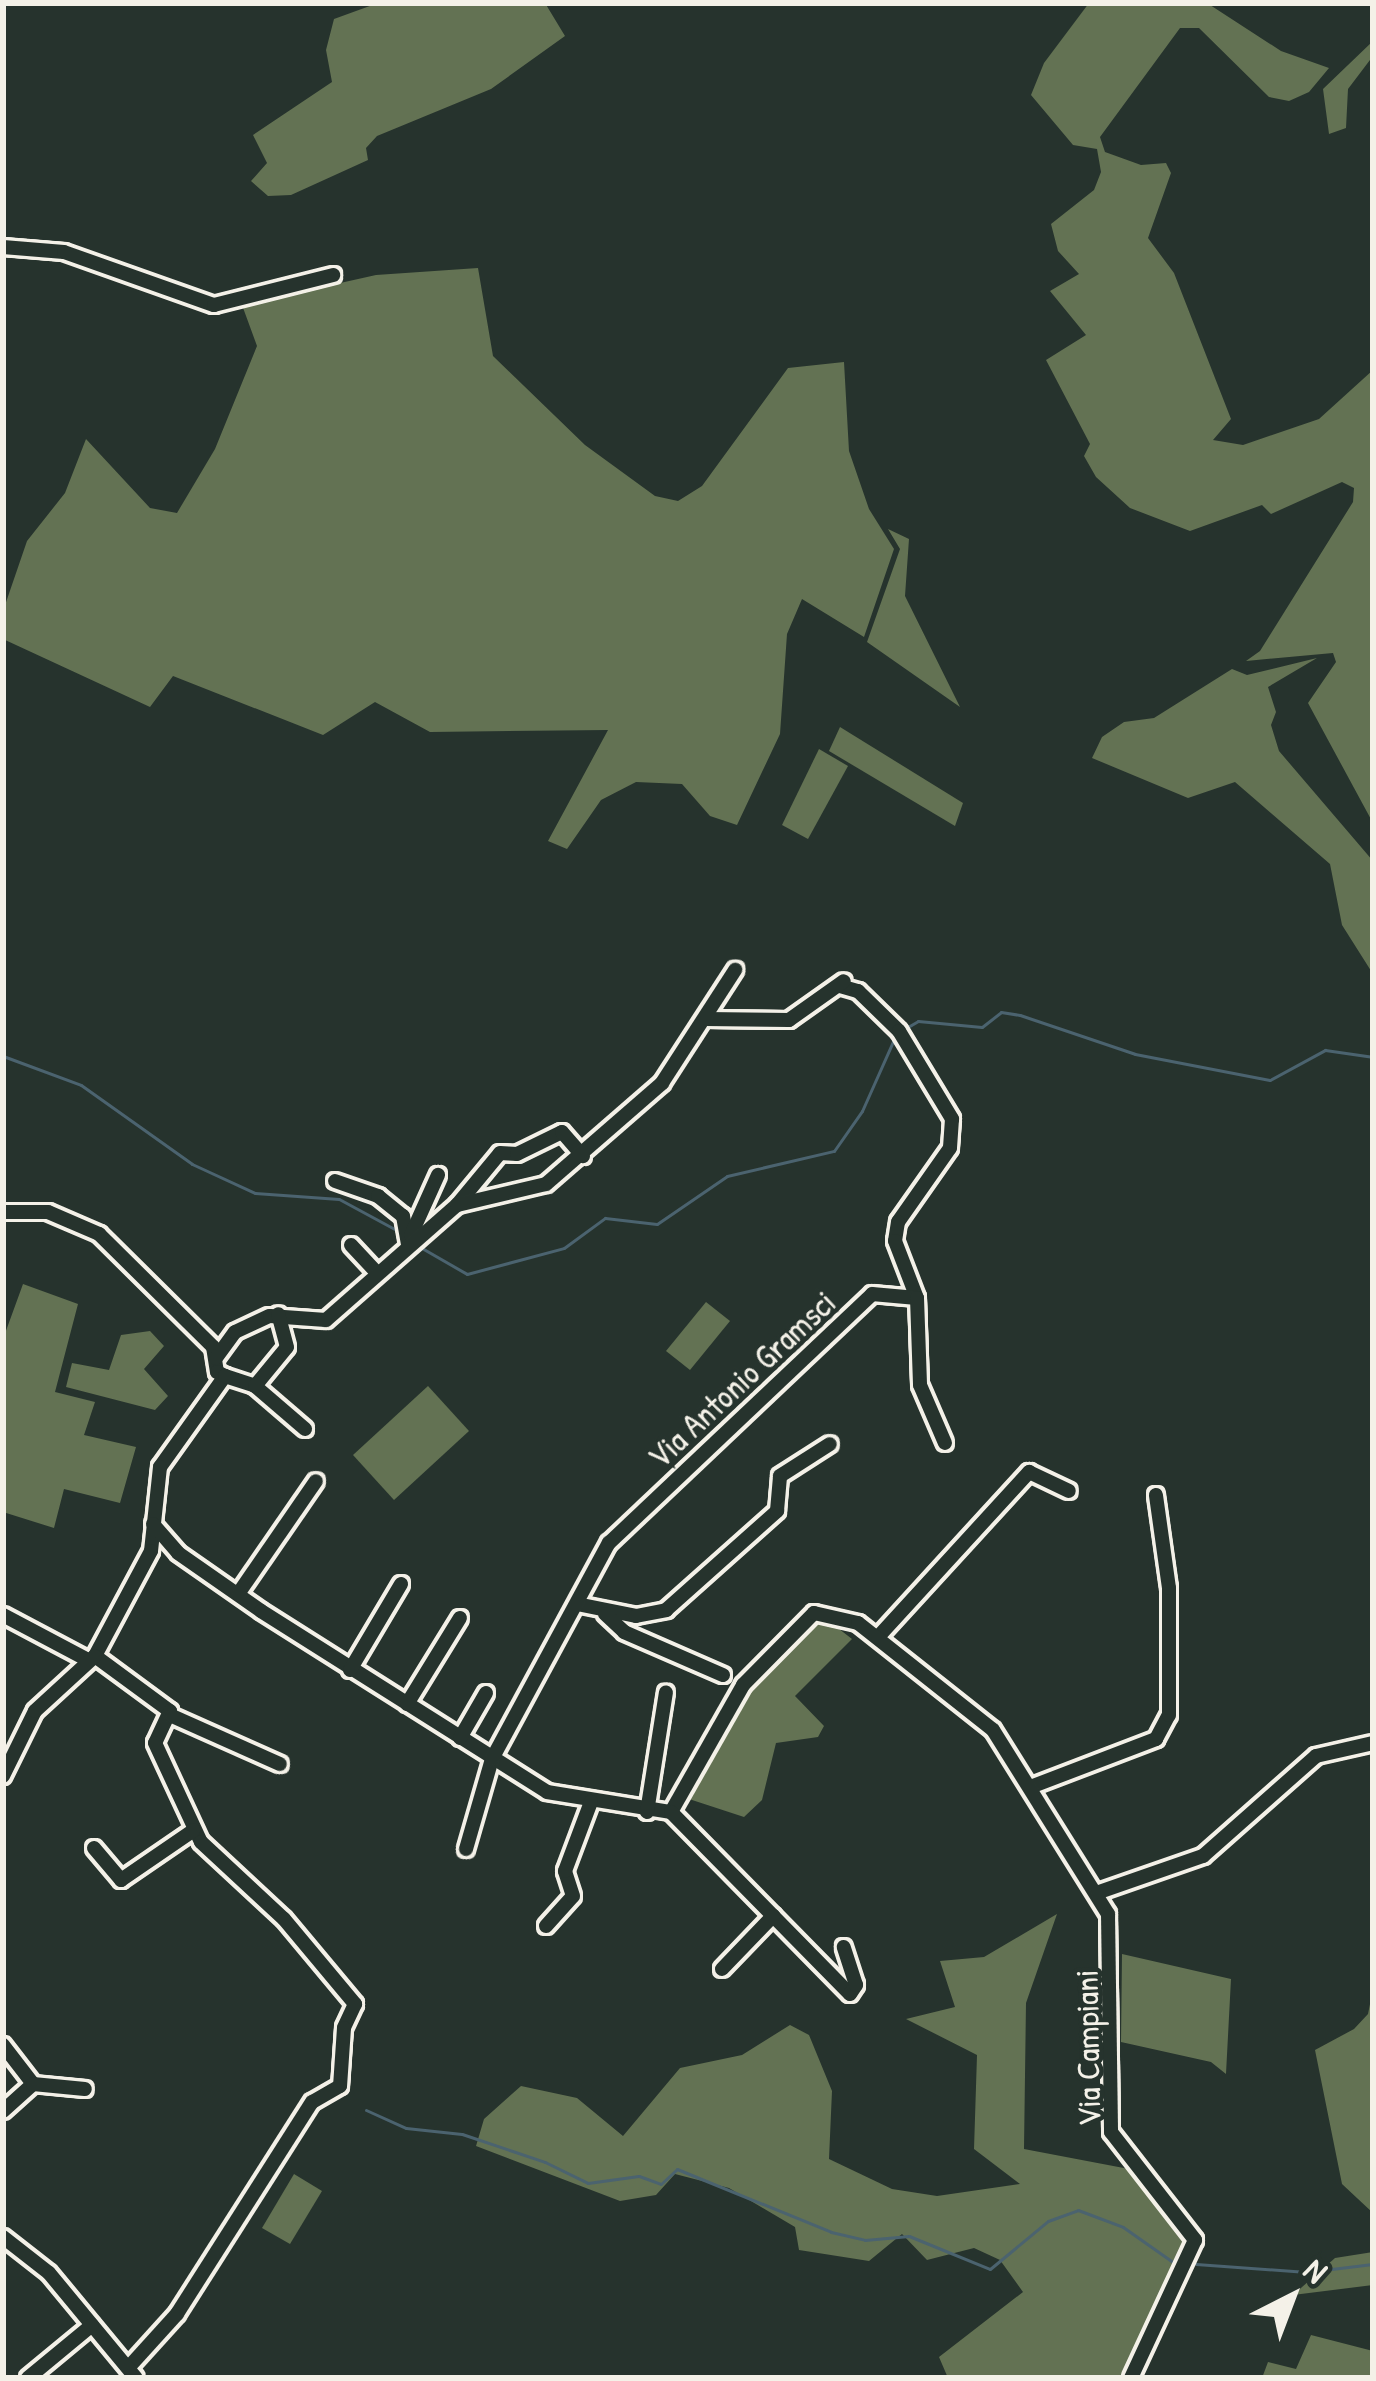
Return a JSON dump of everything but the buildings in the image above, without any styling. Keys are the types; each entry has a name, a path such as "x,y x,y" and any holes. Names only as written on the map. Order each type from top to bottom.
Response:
{"street":[{"path":"3,247 64,252 214,305 333,275"},
{"path":"457,1205 546,1184 584,1156 662,1083 735,970"},
{"path":"706,1019 789,1021 842,983 899,1031 952,1119 950,1148 898,1222 895,1241 917,1298 920,1385 945,1444"},
{"path":"3,1776 35,1711 94,1659 152,1551 160,1467 219,1369 235,1332 278,1314 326,1320 408,1242 457,1205 500,1153 517,1154 562,1132 584,1156"},
{"path":"408,1242 438,1175"},
{"path":"335,1181 378,1196 406,1219 408,1242"},
{"path":"3,1212 48,1212 112,1243 203,1331 219,1369 251,1386 305,1429"},
{"path":"351,1245 377,1273"},
{"path":"127,1278 148,1277"},
{"name":"Via Antonio Gramsci","path":"466,1849 492,1759 609,1543 872,1294 917,1298"},
{"path":"251,1386 287,1347 278,1314"},
{"path":"577,1604 605,1614 666,1610 777,1511 780,1476 830,1444"},
{"path":"878,1637 1029,1472 1069,1491"},
{"path":"238,1594 316,1480"},
{"path":"1033,1786 1156,1739 1169,1715 1169,1588 1156,1495"},
{"path":"153,1524 178,1553 238,1594 547,1792 646,1812 671,1812 850,1994 856,1985 844,1947"},
{"path":"152,1551 178,1553"},
{"path":"350,1670 400,1584"},
{"name":"Via Campiani","path":"671,1812 743,1685 792,1627 814,1612 836,1613 878,1637 993,1730 1100,1892 1114,1936 1112,2132 1195,2240 1131,2378"},
{"path":"605,1614 624,1632 723,1675"},
{"path":"3,1615 94,1659 172,1716 283,1762"},
{"path":"407,1704 460,1618"},
{"path":"646,1812 666,1691"},
{"path":"460,1738 486,1693"},
{"path":"3,2237 49,2272 133,2373 177,2314 312,2102 340,2086 344,2028 355,2001 194,1830 155,1743 172,1716"},
{"path":"1100,1892 1203,1856 1316,1756 1373,1743"},
{"path":"546,1926 573,1896 565,1871 591,1802"},
{"path":"94,1848 121,1880 194,1830"},
{"path":"722,1969 773,1916"},
{"path":"3,2045 33,2084 85,2089"},
{"path":"3,2111 33,2084"},
{"path":"28,2378 92,2325"}],"green space":[{"path":"378,3 545,3 565,36 491,89 377,136 366,148 368,160 291,195 268,196 251,181 267,163 253,135 332,82 326,50 334,19"},
{"path":"1089,3 1207,3 1281,51 1329,68 1309,92 1289,101 1269,97 1199,28 1180,28 1100,137 1105,152 1141,165 1166,163 1171,173 1148,238 1174,273 1231,419 1213,440 1243,445 1319,419 1373,370 1373,823 1308,703 1336,662 1333,653 1246,661 1260,651 1353,502 1354,488 1342,482 1271,514 1262,505 1190,531 1130,508 1096,477 1084,456 1090,444 1046,360 1086,335 1050,291 1079,274 1058,251 1051,224 1094,190 1101,172 1097,149 1073,145 1031,95 1044,63"},
{"path":"1373,41 1373,56 1348,89 1346,128 1329,134 1323,89"},
{"path":"478,268 493,356 585,445 655,496 678,501 702,486 788,368 844,362 849,451 869,509 894,549 864,637 802,599 787,634 780,734 737,825 710,816 682,784 636,782 601,800 567,849 548,841 608,730 430,732 375,702 323,735 173,676 150,707 3,639 3,611 27,541 65,493 86,439 150,508 177,513 215,449 257,346 242,305 376,275"},
{"path":"888,529 909,539 905,596 960,707 867,642 900,549"},
{"path":"1317,658 1268,687 1276,712 1271,725 1279,751 1373,861 1373,974 1342,925 1330,864 1235,782 1188,798 1092,758 1102,737 1124,722 1154,718 1232,669 1247,675"},
{"path":"840,727 963,803 955,826 829,751"},
{"path":"819,749 848,766 808,839 782,825"},
{"path":"23,1284 78,1304 55,1392 95,1402 84,1435 136,1447 120,1503 64,1489 54,1528 3,1512 3,1339"},
{"path":"706,1302 730,1321 690,1370 666,1351"},
{"path":"150,1331 164,1346 144,1369 168,1396 155,1410 66,1387 72,1363 109,1370 121,1335"},
{"path":"428,1386 469,1431 394,1500 353,1455"},
{"path":"816,1625 834,1625 852,1639 795,1696 824,1726 818,1737 776,1743 762,1800 744,1817 689,1799 744,1693 791,1637"},
{"path":"1057,1914 1026,2003 1024,2149 1129,2169 1187,2238 1126,2378 948,2378 939,2357 1023,2292 1000,2260 974,2248 927,2260 902,2234 869,2261 799,2250 795,2227 729,2188 675,2174 656,2195 620,2201 476,2146 484,2119 521,2086 577,2098 623,2136 680,2068 742,2055 790,2025 809,2035 832,2091 829,2159 892,2189 937,2196 1020,2184 974,2149 977,2055 906,2019 955,2007 940,1961 984,1957"},
{"path":"1122,1954 1231,1979 1226,2074 1211,2062 1121,2042"},
{"path":"1373,1989 1373,2213 1342,2184 1315,2050 1354,2029 1368,2014"},
{"path":"294,2174 322,2191 290,2244 262,2228"},
{"path":"1373,2252 1373,2285 1293,2295 1335,2258"},
{"path":"1311,2335 1373,2351 1373,2378 1262,2378 1268,2362 1296,2369"}],"waterway":[{"path":"906,1028 918,1021 982,1027 1001,1012 1135,1054 1270,1080 1325,1050 1373,1057"},
{"path":"420,1247 467,1274 564,1248 605,1218 657,1224 727,1176 834,1151 862,1111 894,1039"},
{"path":"3,1056 81,1085 192,1164 255,1193 339,1199 402,1233"},
{"path":"366,2110 406,2128 462,2134 545,2162 588,2183 639,2176 661,2184 677,2169 831,2232 865,2240 909,2236 990,2269 1048,2221 1078,2210 1123,2227 1177,2265"},
{"path":"1196,2264 1307,2272 1373,2264"}]}
